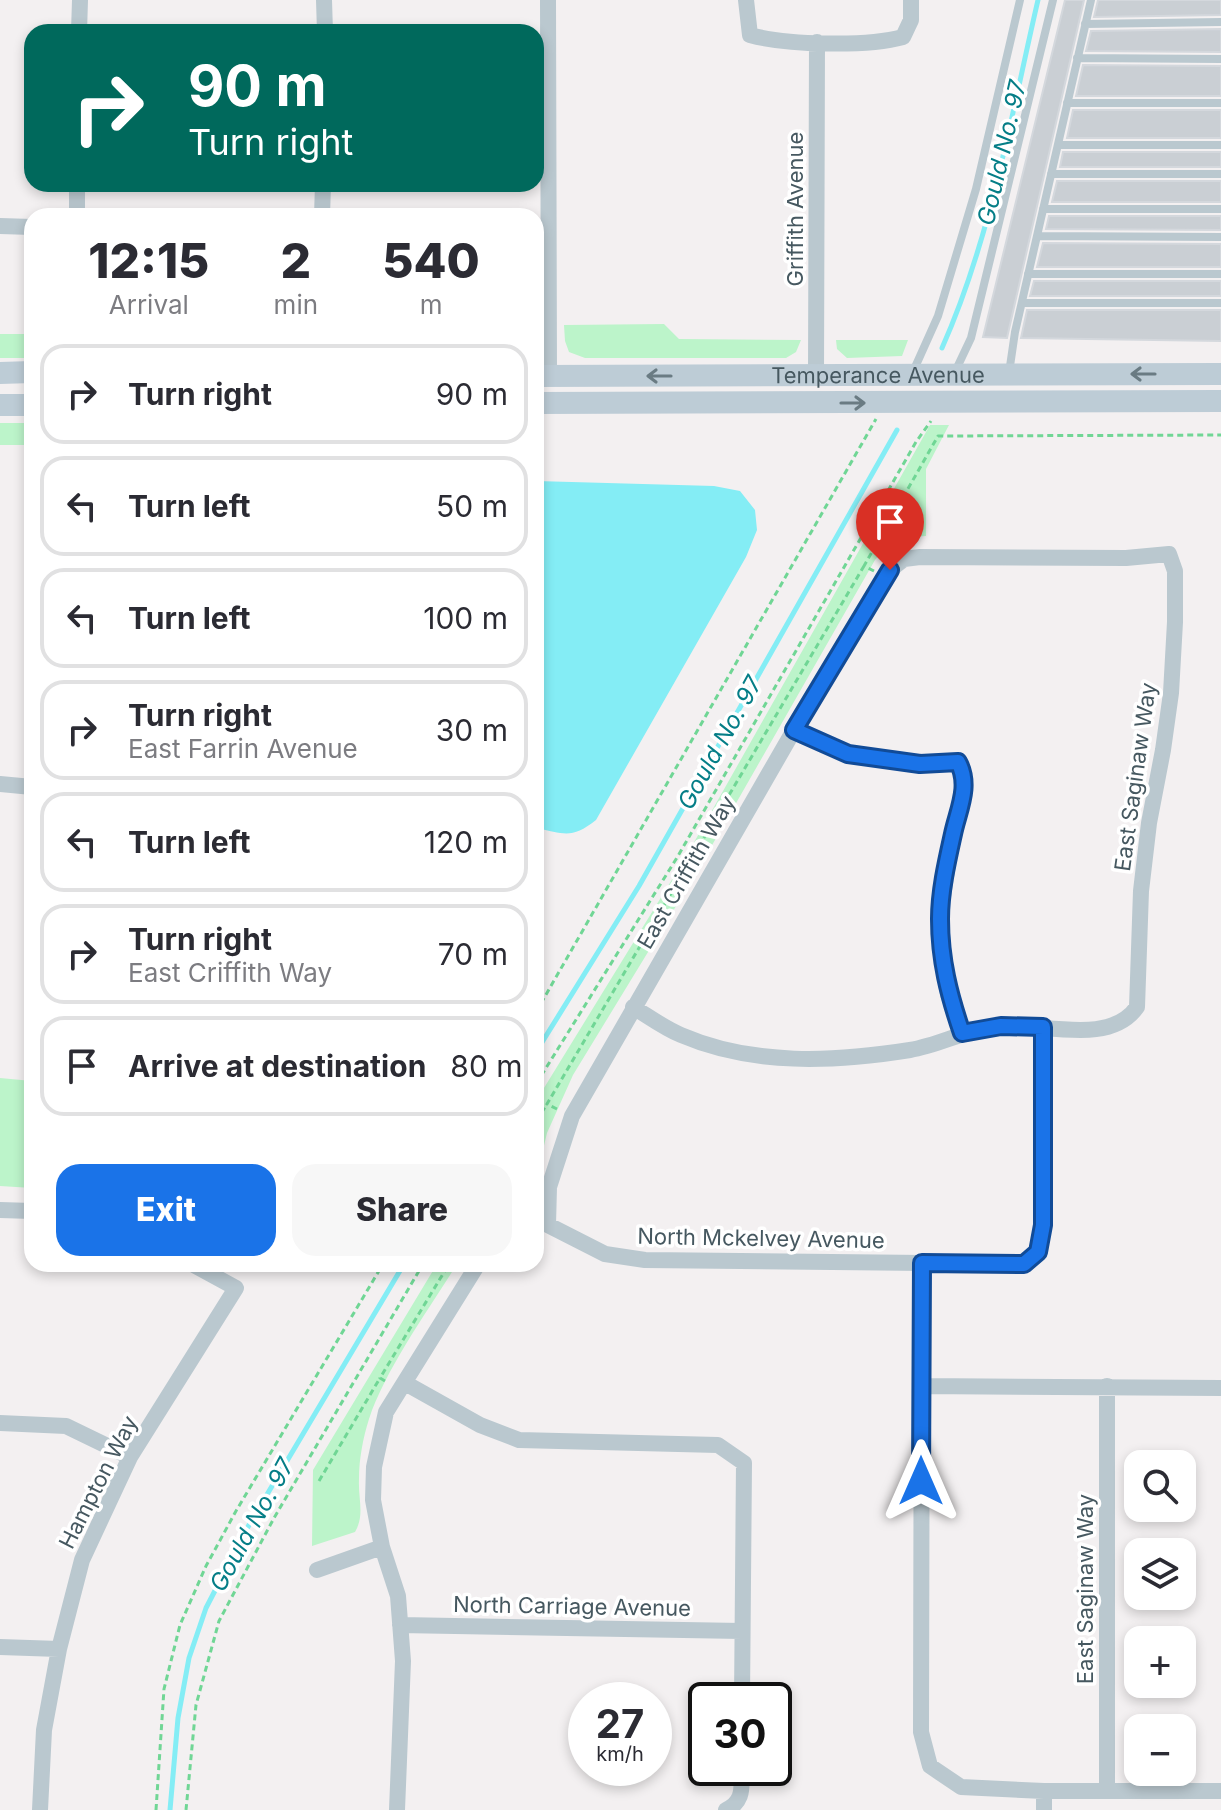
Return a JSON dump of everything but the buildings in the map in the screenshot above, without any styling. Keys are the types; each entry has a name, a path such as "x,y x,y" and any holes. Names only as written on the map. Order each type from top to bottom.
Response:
{"main road":[{"path":"0,373 24,372"},
{"name":"Temperance Avenue","path":"544,376 1221,374"},
{"path":"656,403 679,392 794,392 816,376"},
{"name":"Temperance Avenue","path":"544,403 1221,401"},
{"path":"0,405 24,405"}],"street":[{"path":"79,24 80,0"},
{"path":"324,0 325,24"},
{"path":"544,157 548,0"},
{"path":"746,0 750,35 770,41 817,42 887,41 903,37 911,20 911,0"},
{"name":"Griffith Avenue","path":"816,376 817,42"},
{"path":"0,226 24,227"},
{"name":"East Criffith Way","path":"544,1215 549,1187 572,1116 885,576 904,559 1126,558 1169,554"},
{"name":"East Saginaw Way","path":"1043,1027 1112,1028 1130,1017 1137,1007 1141,891 1171,693 1175,571 1169,554"},
{"path":"794,730 848,754 920,764 958,762 963,770 964,794 953,831 940,916 948,994 962,1033"},
{"path":"0,784 24,786"},
{"path":"633,1007 680,1035 776,1058 826,1060 914,1049 962,1033 1001,1026 1043,1027"},
{"name":"North Mckelvey Avenue","path":"544,1227 605,1254 645,1260 1024,1264 1038,1252 1043,1225 1043,1027"},
{"path":"0,1210 24,1211"},
{"path":"922,1263 921,1732 930,1766 961,1787 1044,1791 1221,1791"},
{"name":"Hampton Way","path":"40,1810 44,1730 59,1649 82,1560 130,1457 236,1288 207,1272"},
{"path":"397,1810 403,1661 398,1596 382,1547 373,1500 374,1467 386,1412 473,1272"},
{"path":"403,1386 480,1425 519,1440 718,1445 744,1463 742,1682"},
{"path":"921,1386 1221,1388"},
{"name":"East Saginaw Way","path":"1107,1386 1107,1791"},
{"path":"0,1423 66,1426 130,1457"},
{"path":"317,1570 382,1547"},
{"name":"North Carriage Avenue","path":"400,1625 742,1631"},
{"path":"0,1647 59,1649"},
{"path":"726,1810 736,1805 741,1786"},
{"path":"1044,1791 1044,1810"}],"lane":[{"path":"912,374 938,316 976,189 1020,0"},
{"path":"954,374 971,338 1053,0"},
{"path":"1009,374 1028,274 1091,0"},
{"path":"1085,24 1221,22"},
{"path":"1077,58 1221,59"},
{"path":"1067,103 1221,103"},
{"path":"1058,145 1221,145"},
{"path":"1051,174 1221,174"},
{"path":"1043,209 1221,209"},
{"path":"1037,236 1221,237"},
{"path":"1028,274 1221,274"},
{"path":"1022,303 1221,303"}],"path":[{"path":"544,1071 678,856 916,442 930,425 939,402"},
{"path":"544,998 886,403"},
{"path":"544,1109 938,436 1221,435"},
{"path":"864,566 885,576"},
{"path":"547,1104 572,1116"},
{"path":"156,1810 164,1689 180,1625 206,1566 236,1511 378,1272"},
{"path":"186,1810 196,1705 219,1621 274,1518 418,1272"},
{"path":"319,1481 444,1272"},
{"path":"380,1378 403,1386"}],"green space":[{"path":"664,324 679,339 801,340 796,352 786,358 585,358 569,352 565,341 564,325"},
{"path":"0,334 24,334 24,358 0,358"},
{"path":"836,340 908,340 902,356 847,358 837,349"},
{"path":"0,423 24,423 24,445 0,445"},
{"path":"930,425 949,425 926,469 926,536 897,542 875,560 695,875 573,1075 544,1146 544,1088 684,860"},
{"path":"0,1078 24,1080 24,1188 0,1186"},
{"path":"432,1272 452,1272 396,1360 376,1400 363,1441 360,1513 355,1532 312,1546 313,1470"}],"water":[{"path":"544,481 714,486 740,491 755,510 757,530 746,557 596,820 574,832 544,830"}],"waterway":[{"name":"Gould No. 97","path":"942,348 987,220 1038,0"},
{"name":"Gould No. 97","path":"544,1039 639,886 897,430"},
{"name":"Gould No. 97","path":"170,1810 178,1718 189,1658 206,1608 250,1523 399,1272"}],"route":[{"path":"890,570 794,730 848,754 886,762 958,762 963,770 964,794 946,866 940,916 948,994 962,1033 1001,1026 1043,1027 1043,1225 1038,1252 1024,1264 922,1263 921,1481"}]}
